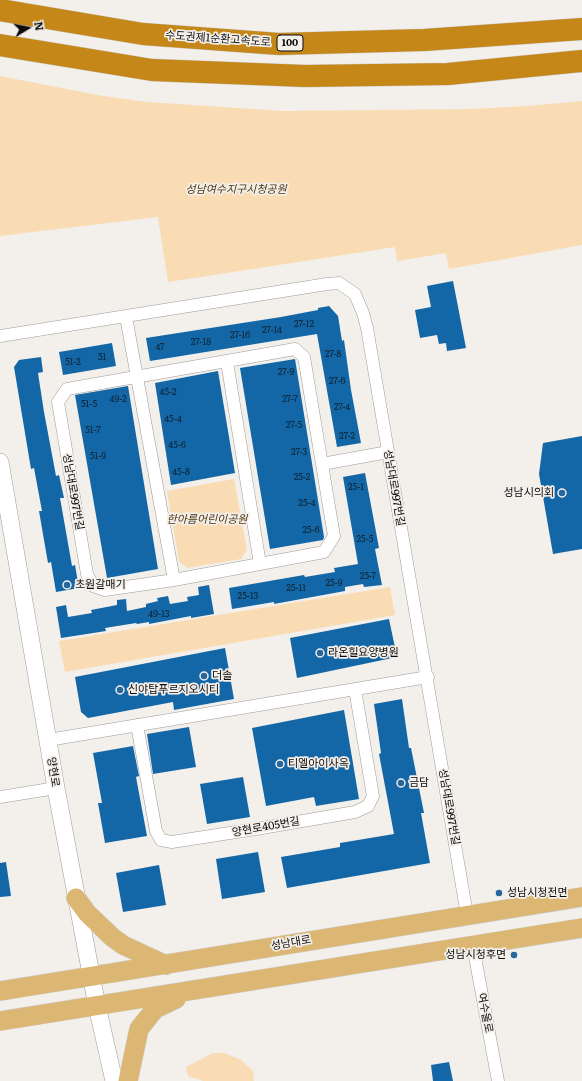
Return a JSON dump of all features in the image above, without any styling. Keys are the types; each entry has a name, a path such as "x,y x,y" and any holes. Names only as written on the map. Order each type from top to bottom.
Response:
{"highway":[{"name":"수도권제1순환고속도로","path":"0,10 143,34 279,44 424,40 582,29"},
{"path":"0,46 152,70 305,76 448,74 582,62"}],"main road":[{"name":"양현로","path":"0,462 76,898 97,1006 114,1081"},
{"name":"성남대로","path":"0,991 166,965 338,935 582,897"},
{"path":"76,898 87,913 112,937 123,945 166,965"},
{"path":"0,1021 582,928"},
{"path":"128,1081 136,1038 144,1021 155,1010 191,991"}],"street":[{"name":"성남대로997번길","path":"0,336 327,284 339,283 355,294 363,313 428,677 467,915"},
{"path":"126,317 174,580"},
{"name":"성남대로997번길","path":"295,349 304,357 334,536 324,552 174,580 105,590 93,586 87,574 58,402 67,389 137,377 295,349"},
{"path":"227,362 260,564"},
{"path":"322,464 388,452"},
{"path":"48,740 428,677"},
{"name":"양현로405번길","path":"137,725 156,831 161,840 172,842 262,828 355,812 368,806 372,796 355,689"},
{"path":"0,797 56,788"},
{"name":"여수울로","path":"473,946 498,1081"}],"green space":[{"name":"성남여수지구시청공원","path":"0,76 103,96 148,102 283,111 473,109 582,101 582,245 449,269 446,253 397,261 395,247 168,282 158,217 0,236"},
{"name":"한아름어린이공원","path":"234,479 247,550 241,559 187,568 179,561 167,491"},
{"path":"390,587 395,615 65,672 59,641"},
{"path":"213,1053 225,1053 241,1060 253,1071 254,1081 203,1081 188,1076 186,1067"}],"building":[{"path":"453,281 466,348 447,351 446,343 439,344 437,335 420,338 415,310 431,307 427,286"},
{"path":"329,306 338,316 342,341 344,340 351,390 361,443 337,447 317,334 150,361 146,338 281,317 318,310 318,308"},
{"path":"112,343 116,366 63,375 59,352"},
{"path":"41,357 43,372 38,373 44,412 56,476 59,475 64,498 60,498 72,566 75,565 79,588 56,592 51,562 48,563 39,511 42,511 34,468 31,469 14,367 19,360"},
{"path":"295,359 324,537 323,540 270,549 240,368"},
{"path":"218,371 235,473 171,485 155,383"},
{"path":"128,386 158,569 107,578 75,395"},
{"name":"성남시의회","path":"582,436 582,549 553,554 539,474 543,443"},
{"path":"365,473 379,548 375,549 382,585 364,587 363,584 345,587 345,591 274,604 274,602 232,609 229,588 304,575 305,577 335,572 334,568 358,564 343,477"},
{"path":"209,585 214,614 191,618 191,616 149,624 149,622 136,623 105,628 106,631 61,638 56,607 66,605 68,617 92,613 91,610 117,605 117,600 126,599 127,611 146,607 146,604 158,601 157,598 168,596 170,604 188,601 187,597 199,595 198,587"},
{"path":"389,619 397,657 297,678 290,638"},
{"path":"225,648 234,699 174,710 173,702 88,718 81,712 75,677"},
{"path":"402,699 409,748 411,748 424,813 421,813 430,863 287,888 281,857 340,847 340,843 394,834 379,754 381,753 374,704"},
{"path":"344,710 359,799 316,806 314,797 266,806 252,728"},
{"path":"189,727 196,767 153,774 147,734"},
{"path":"133,746 139,776 136,777 147,836 105,843 98,803 102,803 93,753"},
{"path":"243,777 250,817 207,824 200,784"},
{"path":"258,852 265,892 222,899 216,859"},
{"path":"6,862 11,896 0,897 0,863"},
{"path":"159,865 166,905 123,912 116,873"},
{"path":"449,1062 453,1081 433,1081 431,1065"}],"place":[{"name":"성남시의회","path":"562,493"},
{"name":"초원갈매기","path":"67,585"},
{"name":"라온힐요양병원","path":"320,653"},
{"name":"더솔","path":"204,676"},
{"name":"신야탑푸르지오시티","path":"120,690"},
{"name":"티엘아이사옥","path":"280,764"},
{"name":"금담","path":"401,783"},
{"name":"성남시청전면","path":"499,893"},
{"name":"성남시청후면","path":"514,955"}]}
